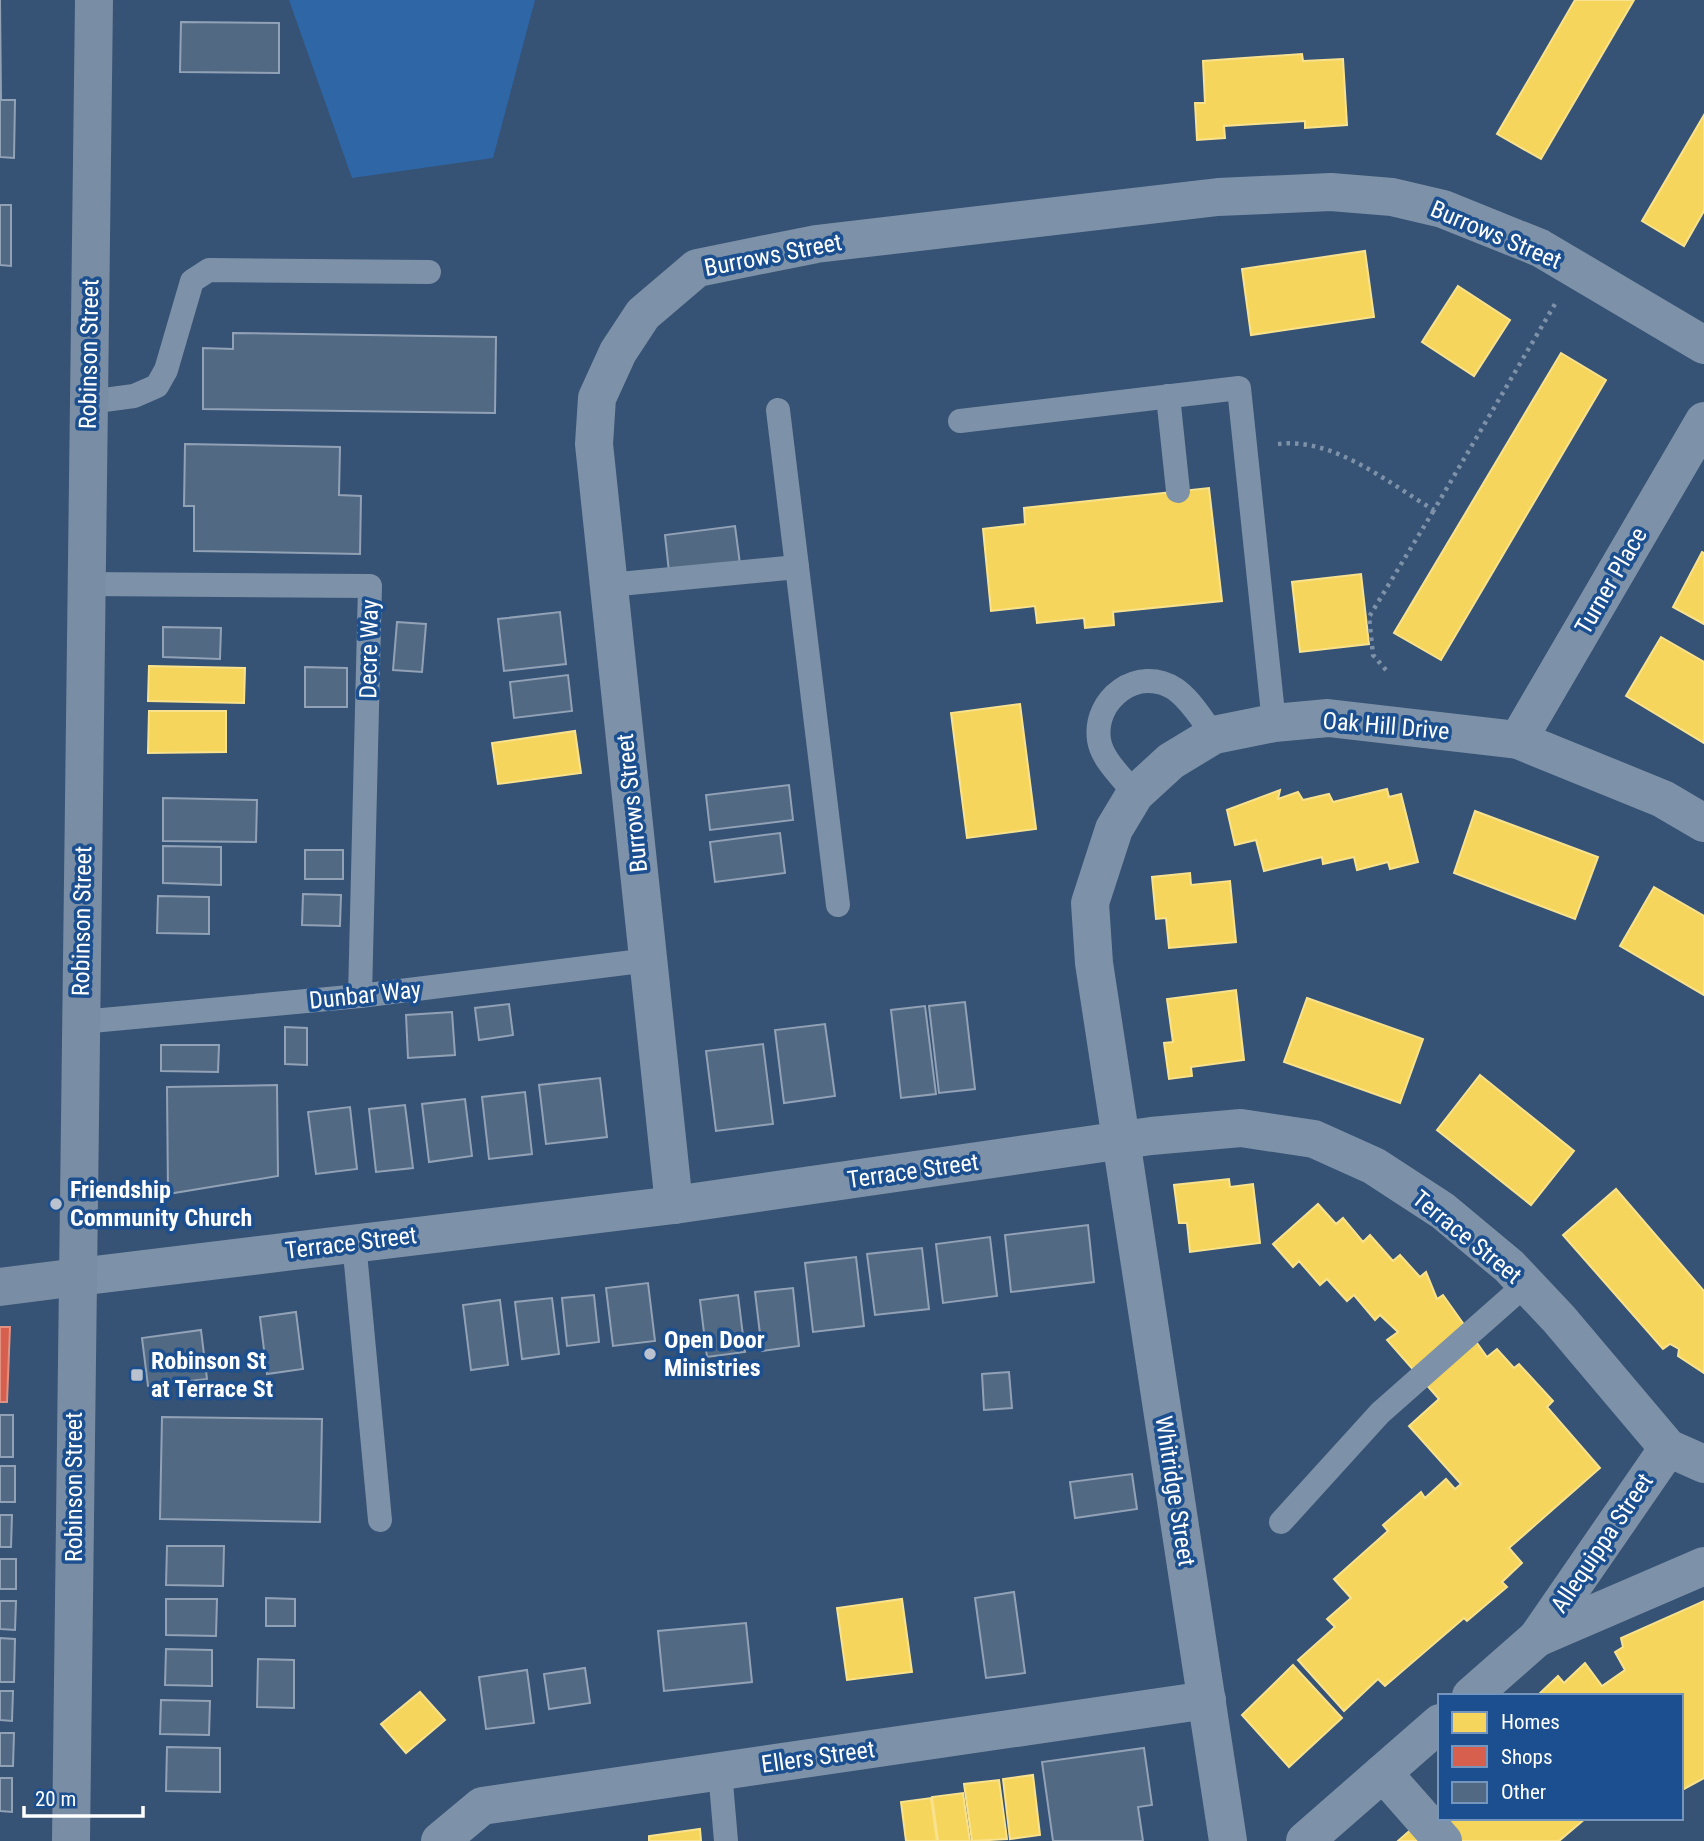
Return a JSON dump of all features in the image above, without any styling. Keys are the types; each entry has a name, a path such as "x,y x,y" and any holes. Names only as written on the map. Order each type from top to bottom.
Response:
{"street":[{"name":"Robinson Street","path":"71,1841 94,0"},
{"name":"Burrows Street","path":"674,1205 594,444 597,398 618,352 643,314 697,268 816,244 1218,197 1343,193 1392,197 1443,209 1541,248 1704,345"},
{"name":"Turner Place","path":"1518,740 1704,421"},
{"name":"Oak Hill Drive","path":"1122,1140 1094,963 1090,903 1114,829 1135,794 1171,761 1214,735 1274,723 1328,718 1518,740 1662,799 1704,823"},
{"name":"Terrace Street","path":"0,1287 674,1205 1122,1140 1241,1128 1314,1139 1374,1166 1443,1211 1509,1266 1668,1448 1704,1464"},
{"name":"Whitridge Street","path":"1122,1140 1228,1841"},
{"name":"Allequippa Street","path":"1473,1694 1537,1637 1668,1448"},
{"name":"Allequippa Street","path":"1537,1637 1704,1566"},
{"name":"Ellers Street","path":"440,1841 482,1806 1207,1700"},
{"path":"1305,1841 1438,1725"},
{"path":"1383,1773 1443,1841"}],"lane":[{"path":"89,402 134,396 157,386 166,370 192,281 209,270 429,272"},
{"path":"960,421 1239,388 1274,723"},
{"path":"1168,396 1178,491"},
{"path":"778,410 838,905"},
{"path":"609,585 797,567"},
{"name":"Decre Way","path":"86,584 370,586 360,996"},
{"path":"1135,794 1107,759 1100,743 1098,725 1104,707 1115,694 1143,681 1159,682 1186,699 1214,735"},
{"name":"Dunbar Way","path":"81,1022 360,996 649,960"},
{"path":"354,1242 380,1520"},
{"path":"1281,1522 1380,1413 1526,1284"},
{"path":"720,1771 726,1841"}],"path":[{"path":"1386,670 1373,655 1369,617 1555,304"},
{"path":"1269,445 1310,444 1337,453 1434,510"}],"shaded area":[{"path":"289,0 535,0 493,158 352,178"}],"building: Homes":[{"path":"1575,0 1634,0 1541,159 1497,134"},
{"path":"1302,54 1303,61 1343,59 1347,125 1305,128 1305,121 1224,126 1225,138 1197,140 1195,103 1205,103 1203,61"},
{"path":"1704,115 1704,211 1684,246 1642,221"},
{"path":"1365,251 1374,317 1251,335 1242,269"},
{"path":"1458,286 1510,320 1474,376 1422,342"},
{"path":"1561,353 1606,380 1441,660 1394,633"},
{"path":"1209,488 1222,601 1113,612 1114,625 1085,628 1084,618 1037,623 1035,606 991,611 983,529 1025,524 1024,508"},
{"path":"1702,552 1704,553 1704,624 1673,607"},
{"path":"1361,574 1369,644 1300,652 1292,582"},
{"path":"1661,637 1704,662 1704,743 1626,696"},
{"path":"149,666 245,668 244,703 148,701"},
{"path":"1020,704 1036,829 967,838 951,713"},
{"path":"149,711 226,711 226,752 148,753"},
{"path":"575,731 581,773 498,784 492,743"},
{"path":"1387,789 1389,797 1401,794 1418,862 1390,869 1388,862 1357,870 1354,857 1323,864 1322,857 1264,871 1256,840 1235,845 1227,810 1280,790 1278,799 1298,792 1303,800 1329,794 1333,802"},
{"path":"1475,811 1598,857 1575,919 1454,873"},
{"path":"1190,873 1191,885 1230,881 1236,942 1169,948 1166,918 1156,919 1152,877"},
{"path":"1654,887 1704,916 1704,995 1620,946"},
{"path":"1236,990 1244,1060 1191,1067 1192,1076 1169,1079 1164,1043 1173,1042 1167,999"},
{"path":"1307,998 1423,1039 1400,1103 1284,1062"},
{"path":"1480,1075 1574,1151 1531,1205 1437,1130"},
{"path":"1229,1179 1230,1187 1253,1184 1260,1243 1190,1252 1187,1223 1179,1223 1174,1185"},
{"path":"1616,1189 1704,1291 1704,1373 1678,1356 1679,1349 1670,1344 1663,1349 1563,1235"},
{"path":"1318,1204 1336,1224 1343,1218 1363,1242 1370,1235 1393,1261 1400,1255 1420,1277 1426,1272 1437,1299 1443,1295 1487,1357 1497,1349 1514,1368 1519,1364 1553,1401 1547,1407 1600,1468 1509,1548 1522,1563 1502,1582 1507,1587 1467,1621 1464,1618 1385,1686 1378,1679 1344,1711 1298,1660 1335,1627 1327,1619 1351,1598 1334,1579 1388,1531 1383,1525 1421,1492 1425,1498 1446,1479 1455,1489 1461,1484 1409,1426 1439,1399 1387,1340 1398,1332 1380,1315 1375,1320 1354,1295 1347,1301 1327,1279 1320,1285 1299,1261 1293,1267 1273,1244"},
{"path":"902,1599 912,1672 847,1680 837,1608"},
{"path":"1704,1601 1704,1778 1683,1789 1683,1694 1539,1694 1558,1676 1564,1683 1585,1663 1602,1686 1625,1670 1615,1652 1623,1647 1621,1638"},
{"path":"1293,1665 1342,1718 1289,1767 1242,1715"},
{"path":"420,1692 445,1720 406,1753 381,1724"},
{"path":"1033,1775 1040,1835 1010,1839 1003,1779"},
{"path":"999,1780 1007,1839 972,1841 964,1784"},
{"path":"963,1793 970,1841 938,1841 932,1797"},
{"path":"931,1798 937,1841 906,1841 901,1802"},
{"path":"1438,1806 1438,1820 1584,1820 1559,1841 1398,1841"},
{"path":"700,1829 701,1841 649,1841 649,1836"}],"building: Shops":[{"path":"0,1327 10,1327 7,1402 0,1402"}],"building: Other":[{"path":"0,0 1,100 15,100 14,158 0,157"},
{"path":"181,22 279,23 279,73 180,72"},
{"path":"0,205 11,205 11,266 0,265"},
{"path":"233,333 496,337 495,413 203,409 203,348 233,349"},
{"path":"185,444 340,447 339,495 361,496 360,554 194,551 194,506 184,506"},
{"path":"735,526 740,564 669,572 665,535"},
{"path":"560,612 566,664 504,671 498,619"},
{"path":"397,622 426,624 422,672 393,670"},
{"path":"163,627 221,628 220,659 163,657"},
{"path":"305,667 347,668 347,707 305,707"},
{"path":"568,675 572,711 514,718 510,682"},
{"path":"789,785 793,820 710,830 706,795"},
{"path":"163,798 257,800 256,842 163,841"},
{"path":"780,833 785,873 715,882 710,842"},
{"path":"163,846 221,847 221,885 163,883"},
{"path":"305,850 343,850 343,879 305,879"},
{"path":"303,894 341,895 340,926 302,925"},
{"path":"158,896 209,897 209,934 157,933"},
{"path":"965,1002 975,1089 939,1093 929,1006"},
{"path":"509,1004 513,1035 479,1040 475,1008"},
{"path":"925,1006 936,1094 901,1098 891,1010"},
{"path":"452,1012 455,1055 408,1058 406,1015"},
{"path":"825,1024 835,1096 784,1103 775,1030"},
{"path":"285,1027 307,1028 307,1065 285,1064"},
{"path":"763,1044 773,1124 716,1131 706,1051"},
{"path":"161,1045 219,1045 218,1072 161,1071"},
{"path":"600,1078 607,1137 546,1144 539,1085"},
{"path":"277,1085 278,1176 168,1194 167,1087"},
{"path":"525,1092 532,1154 489,1159 482,1097"},
{"path":"465,1099 472,1156 429,1162 422,1104"},
{"path":"405,1105 413,1168 376,1172 369,1109"},
{"path":"350,1107 357,1169 316,1174 308,1112"},
{"path":"1088,1225 1094,1282 1011,1292 1005,1235"},
{"path":"990,1237 997,1296 943,1303 936,1244"},
{"path":"922,1248 929,1309 875,1315 867,1254"},
{"path":"856,1257 864,1326 813,1332 805,1263"},
{"path":"648,1283 655,1341 613,1346 606,1288"},
{"path":"793,1288 799,1346 762,1351 755,1292"},
{"path":"594,1295 599,1342 567,1346 562,1298"},
{"path":"738,1295 745,1352 707,1357 700,1300"},
{"path":"552,1298 559,1354 522,1359 515,1302"},
{"path":"500,1300 508,1365 471,1370 463,1305"},
{"path":"296,1312 303,1369 267,1374 260,1317"},
{"path":"201,1330 207,1379 148,1386 142,1338"},
{"path":"1009,1372 1012,1408 984,1410 982,1374"},
{"path":"0,1415 13,1415 13,1457 0,1457"},
{"path":"162,1417 322,1419 320,1522 160,1519"},
{"path":"0,1466 15,1466 15,1502 0,1502"},
{"path":"1132,1474 1137,1509 1075,1518 1070,1482"},
{"path":"0,1515 12,1515 11,1547 0,1547"},
{"path":"167,1546 224,1546 223,1586 166,1585"},
{"path":"0,1559 16,1559 16,1589 0,1589"},
{"path":"1014,1592 1025,1673 986,1678 975,1598"},
{"path":"266,1598 295,1599 295,1626 266,1626"},
{"path":"166,1599 217,1599 216,1636 166,1635"},
{"path":"0,1601 16,1601 15,1630 0,1629"},
{"path":"746,1623 752,1682 664,1691 658,1631"},
{"path":"0,1638 15,1639 14,1682 0,1682"},
{"path":"166,1649 212,1650 212,1686 165,1685"},
{"path":"258,1659 294,1660 294,1708 257,1707"},
{"path":"585,1668 590,1703 549,1709 544,1674"},
{"path":"527,1670 534,1723 486,1729 479,1677"},
{"path":"0,1691 13,1691 12,1721 0,1720"},
{"path":"161,1700 210,1701 209,1735 160,1734"},
{"path":"0,1733 14,1733 13,1766 0,1766"},
{"path":"167,1747 220,1748 220,1792 166,1791"},
{"path":"1144,1748 1152,1805 1138,1807 1143,1841 1053,1841 1042,1762"},
{"path":"0,1778 12,1778 12,1812 0,1811"}],"place":[{"name":"Friendship Community Church","path":"56,1204"},
{"name":"Open Door Ministries","path":"650,1354"},
{"name":"Robinson St at Terrace St","path":"137,1375"}]}
